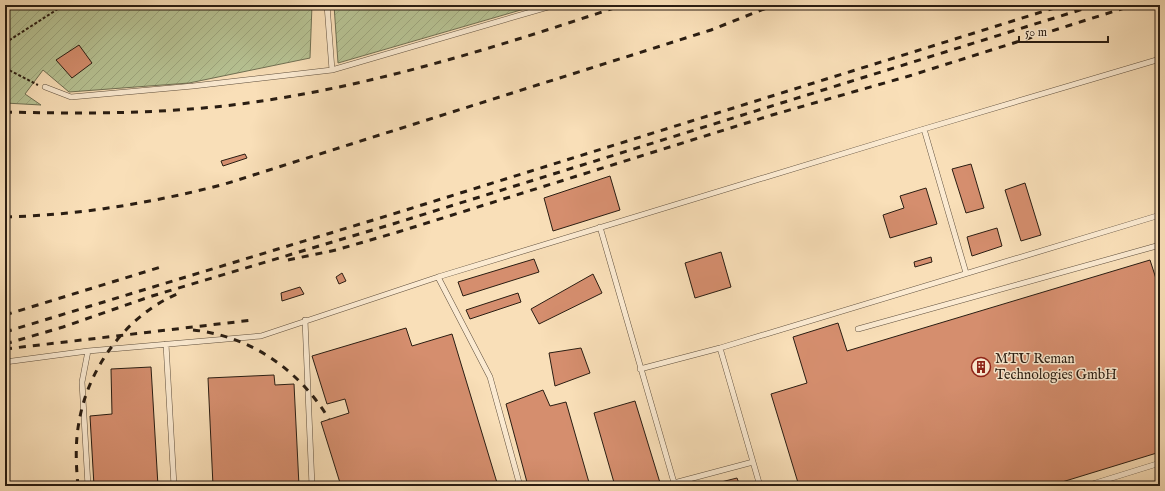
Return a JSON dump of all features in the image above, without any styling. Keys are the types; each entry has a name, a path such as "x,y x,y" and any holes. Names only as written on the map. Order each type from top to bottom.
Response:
{"lane":[{"path":"327,5 332,70"},
{"path":"45,87 71,97 193,86 332,70 555,5"},
{"path":"5,362 88,351 261,336 305,320 438,277 1160,58"},
{"path":"924,129 966,273"},
{"path":"640,369 720,348 1160,215"},
{"path":"600,228 674,484 753,462"},
{"path":"858,329 1160,245"},
{"path":"438,277 490,377 520,486"},
{"path":"305,320 312,486"},
{"path":"166,344 174,486"},
{"path":"720,348 760,486"},
{"path":"88,351 82,382 88,486"},
{"path":"1086,486 1160,463"}],"path":[{"path":"5,43 64,5"},
{"path":"5,68 45,87"}],"green space":[{"path":"5,5 312,5 310,58 189,83 69,92 43,70 25,94 41,105 5,103"},
{"path":"334,5 538,5 338,63"}],"building":[{"path":"79,45 92,63 72,78 56,60"},
{"path":"245,154 247,158 223,166 221,161"},
{"path":"971,164 984,208 966,213 952,169"},
{"path":"610,176 620,210 553,231 544,198"},
{"path":"1025,183 1041,235 1021,241 1005,190"},
{"path":"926,188 937,224 890,238 883,215 904,208 900,196"},
{"path":"997,228 1002,246 972,256 967,237"},
{"path":"721,252 731,287 695,298 685,263"},
{"path":"931,257 932,262 915,267 914,262"},
{"path":"534,259 539,272 463,296 458,282"},
{"name":"MTU Reman Technologies GmbH","path":"1150,260 1160,291 1160,452 1049,486 799,486 771,394 807,383 793,337 838,323 847,351"},
{"path":"342,273 346,281 339,284 336,277"},
{"path":"593,274 602,293 539,324 531,309"},
{"path":"300,287 304,294 282,301 281,293"},
{"path":"518,293 521,302 470,319 466,310"},
{"path":"406,328 412,346 452,334 498,486 341,486 321,422 349,413 345,399 327,404 312,356"},
{"path":"581,348 590,373 555,386 549,353"},
{"path":"151,367 158,486 94,486 90,416 112,414 111,369"},
{"path":"274,375 275,385 294,384 299,486 213,486 208,378"},
{"path":"543,390 550,406 566,402 590,486 528,486 506,404"},
{"path":"635,401 661,486 615,486 594,413"},
{"path":"737,478 740,486 705,486"}],"railway":[{"path":"5,112 99,113 162,111 224,106 302,94 349,85 441,62 487,49 623,5"},
{"path":"5,217 61,214 116,207 170,197 225,184 711,30 774,5"},
{"path":"5,332 393,214 1064,5"},
{"path":"5,344 63,327 152,296 396,223 1096,5"},
{"path":"288,260 336,250 398,232 772,115 909,76 1134,5"},
{"path":"5,315 164,266"},
{"path":"78,486 76,454 77,438 79,422 91,382 112,346 126,330 141,316 177,294"},
{"path":"5,349 253,320"},
{"path":"193,330 234,340 254,348 272,358 303,385 317,401 329,419"}],"place":[{"name":"MTU Reman Technologies GmbH","path":"981,367"}]}
